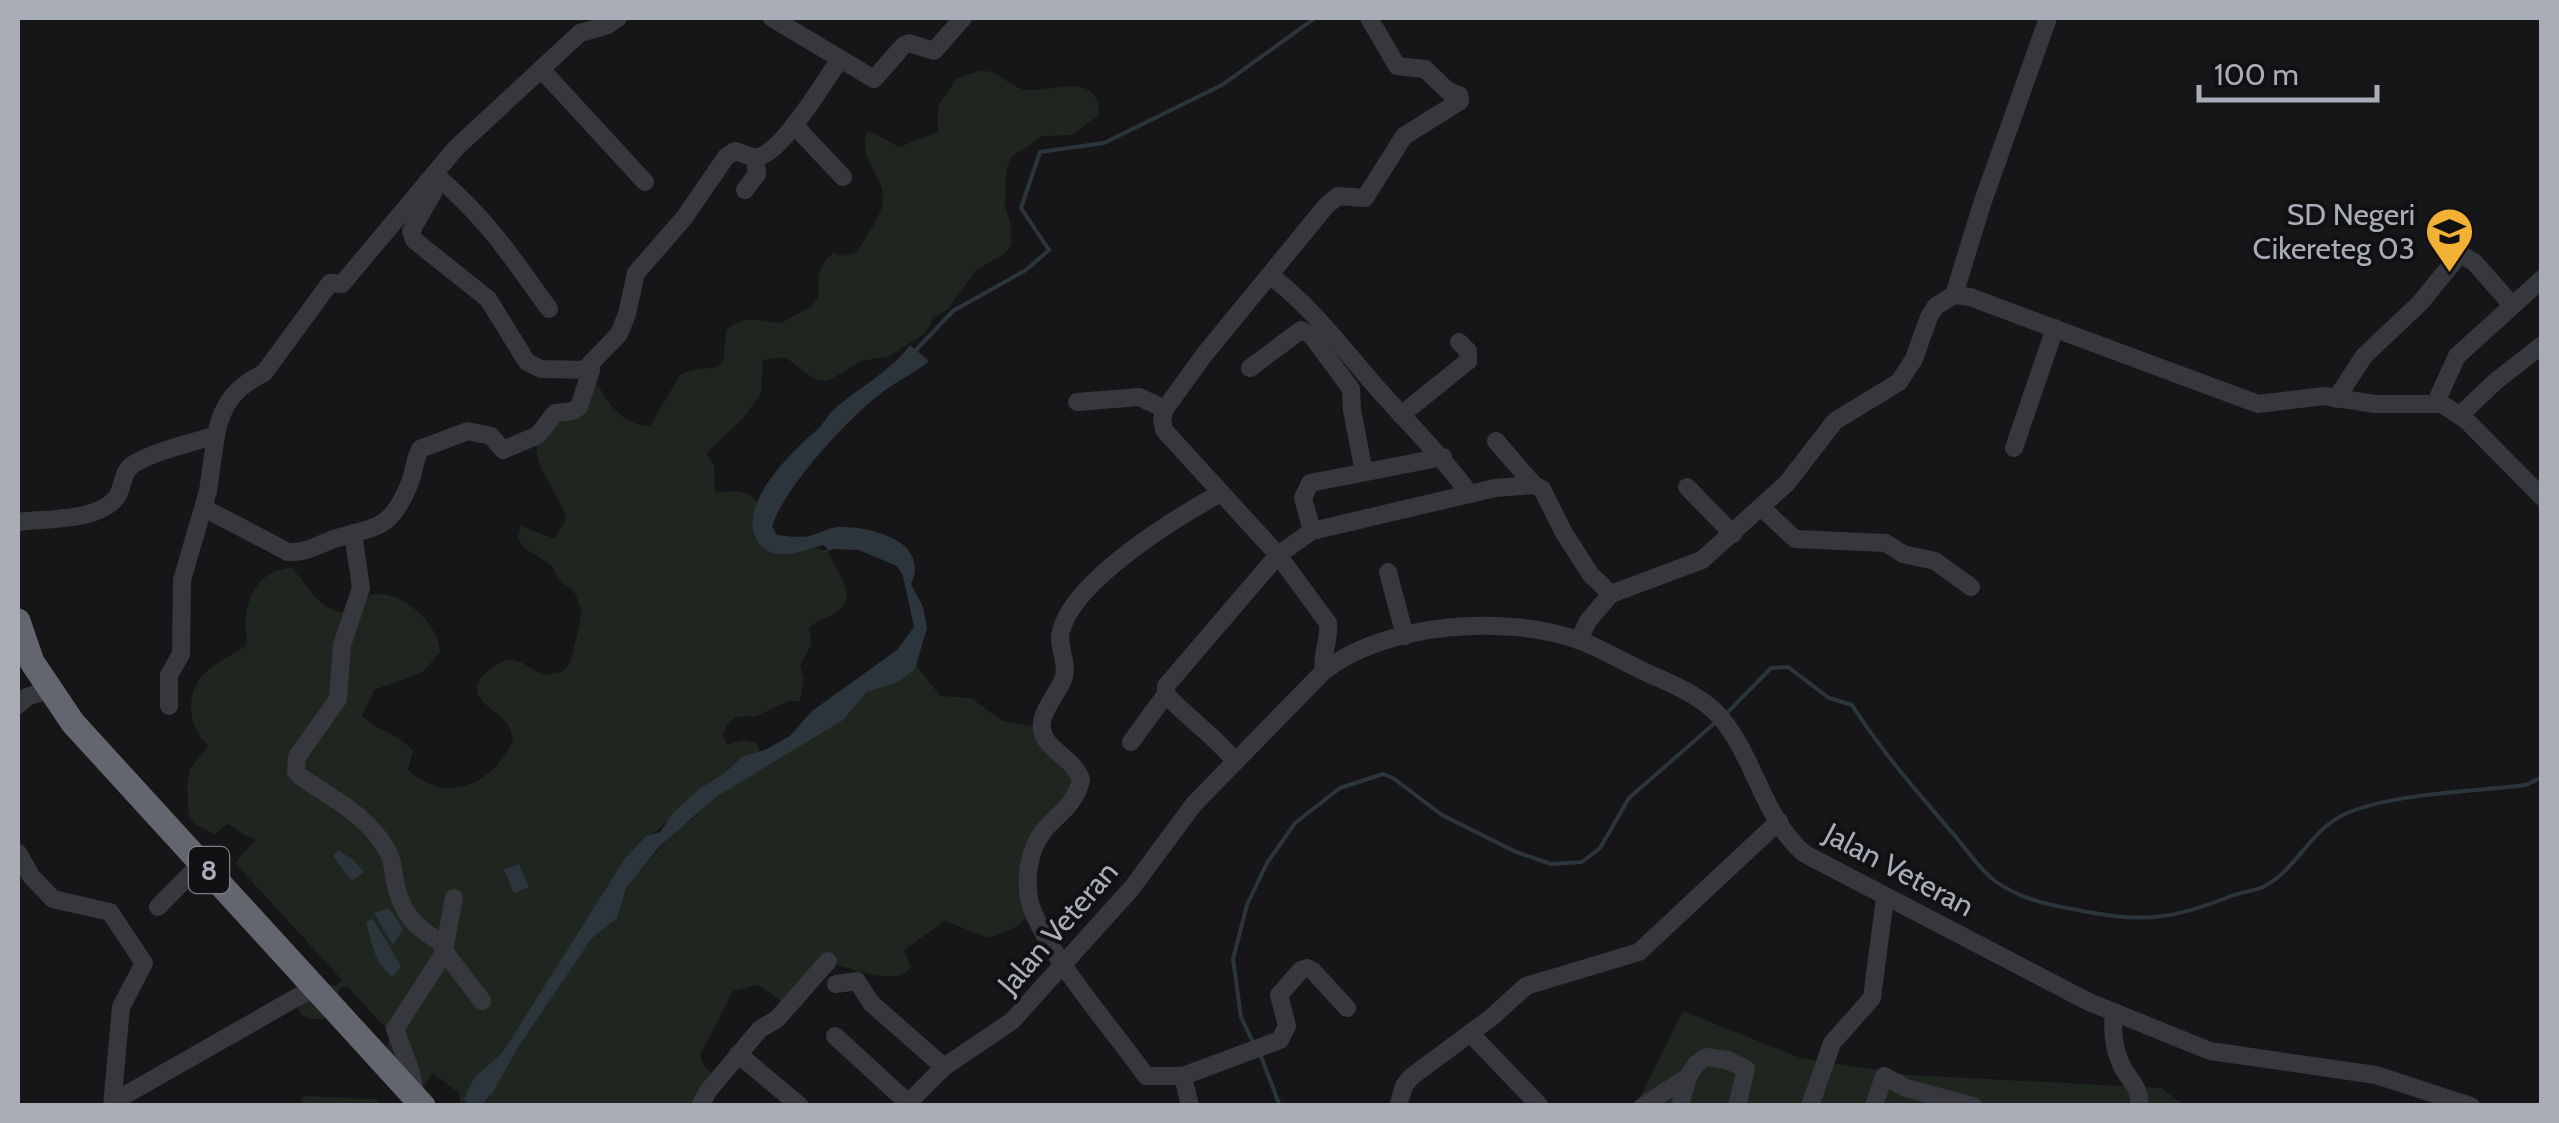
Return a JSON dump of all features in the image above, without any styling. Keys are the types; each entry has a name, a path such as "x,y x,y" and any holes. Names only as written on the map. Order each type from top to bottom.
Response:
{"highway":[{"name":"8","path":"18,621 32,662 73,723 420,1102"}],"street":[{"path":"170,706 169,675 181,654 182,580 204,508 216,434 223,409 234,392 264,374 330,284 342,284 456,148 580,34 597,23 618,18"},
{"path":"772,18 874,79 904,45 934,51 963,18"},
{"path":"1324,671 1328,623 1278,555 1164,430 1162,420 1204,355 1333,199 1365,198 1404,136 1460,101 1459,96 1425,69 1397,66 1368,18"},
{"path":"1580,640 1588,621 1611,594 1702,560 1787,483 1835,421 1899,382 1914,359 1929,317 1936,306 1954,295 2048,18"},
{"path":"204,508 288,552 303,553 384,525 408,490 420,450 468,431 491,436 503,450 538,435 550,416 578,406 590,364 619,334 628,314 636,273 684,218 728,154 764,154 794,125 840,59"},
{"path":"541,70 646,182"},
{"path":"794,125 844,177"},
{"path":"746,190 758,174 755,157"},
{"path":"431,178 470,204 549,309"},
{"path":"431,178 432,193 411,231 414,240 488,300 527,362 541,369 591,370"},
{"path":"2336,399 2364,356 2420,303 2460,254 2474,262 2512,305"},
{"path":"1270,276 1307,305 1443,457 1470,494"},
{"path":"2436,402 2458,356 2542,279"},
{"path":"1954,295 2055,328 2258,404 2315,397 2375,404 2436,402 2460,415 2542,497"},
{"path":"2014,448 2055,328"},
{"path":"1250,368 1301,330 1311,335 1352,389 1352,410 1364,472"},
{"path":"1402,414 1468,362 1468,351 1459,342"},
{"path":"2460,415 2542,346"},
{"path":"1077,402 1139,397 1166,409"},
{"path":"18,522 104,508 118,496 132,464 216,434"},
{"path":"1496,441 1534,486"},
{"path":"1312,531 1303,498 1306,488 1316,480 1443,457"},
{"path":"1131,742 1166,694 1172,677 1278,555 1312,531 1494,488 1534,486 1542,488 1591,575 1611,594"},
{"path":"1687,487 1733,534"},
{"path":"1220,493 1174,519 1071,606 1059,646 1064,676 1041,726 1043,736 1074,766 1081,780 1073,804 1035,843 1028,881 1032,910 1062,963 1146,1076 1182,1076 1280,1040 1288,1026 1279,994 1301,970 1313,971 1348,1008"},
{"path":"1762,507 1795,539 1886,543 1903,554 1935,561 1971,588"},
{"path":"353,533 361,588 342,645 338,699 297,757 296,772 366,822 391,856 404,914 444,948 482,1000"},
{"path":"1388,572 1406,636"},
{"name":"Jalan Veteran","path":"906,1104 944,1066 1005,1028 1131,889 1194,804 1324,671 1360,648 1406,636 1442,629 1509,625 1580,640 1692,696 1719,716 1734,736 1780,821 1805,854 2119,1015 2224,1055 2386,1078 2471,1106"},
{"path":"18,705 27,697 48,690"},
{"path":"1166,694 1216,738 1234,760"},
{"path":"1398,1106 1404,1086 1412,1077 1537,980 1640,952 1780,821"},
{"path":"18,854 53,900 110,912 144,963 121,1007 113,1104"},
{"path":"158,907 202,862"},
{"path":"420,1102 395,1030 444,948 454,898"},
{"path":"1810,1106 1832,1043 1872,998 1885,898"},
{"path":"700,1106 708,1090 760,1029 777,1020 828,962"},
{"path":"836,984 856,981 871,1003 944,1066"},
{"path":"113,1104 315,987"},
{"path":"2119,1015 2121,1037 2115,1044 2118,1060 2140,1092 2139,1106"},
{"path":"1470,1033 1540,1106"},
{"path":"836,1036 906,1104"},
{"path":"738,1054 800,1106"},
{"path":"1680,1106 1696,1064 1713,1056 1743,1066 1747,1074 1737,1106"},
{"path":"1182,1076 1190,1106"},
{"path":"1874,1106 1884,1076 1906,1088 1973,1106"},
{"path":"1643,1106 1688,1077"}],"shaded area":[{"path":"979,71 998,75 1022,89 1081,87 1097,100 1099,115 1072,135 1043,136 1011,157 1006,170 1005,206 1011,225 1011,245 1004,254 976,270 947,310 933,317 926,333 889,356 861,361 828,381 814,379 785,357 763,360 761,394 706,454 714,464 715,491 740,492 755,499 760,510 762,540 768,544 784,550 809,545 828,552 844,582 847,598 838,611 809,628 812,644 800,665 804,680 800,701 789,701 756,716 736,717 727,725 723,736 727,745 742,740 757,743 759,753 726,770 713,788 698,793 633,852 631,862 625,863 604,901 573,941 573,954 551,980 562,981 590,938 616,918 625,887 676,830 715,797 842,719 866,691 899,679 914,662 940,696 971,698 1002,721 1037,727 1074,767 1078,779 1071,802 1033,841 1026,917 1018,926 989,938 945,921 904,950 911,967 894,976 871,974 826,961 787,1005 758,985 733,991 700,1055 715,1086 702,1105 460,1105 459,1093 433,1073 423,1087 387,1049 390,1033 348,987 341,988 336,996 343,1008 333,1010 323,1019 301,1014 296,996 302,977 336,986 342,980 235,863 256,839 228,824 214,834 189,816 190,768 209,746 193,721 194,690 209,669 246,646 246,614 255,588 274,572 292,568 314,595 334,610 342,612 362,598 382,594 416,610 433,630 440,652 423,672 374,690 362,716 413,751 408,770 424,781 454,788 481,779 513,741 508,725 478,695 480,680 497,664 511,660 544,675 562,672 570,663 580,624 581,609 575,593 561,582 551,565 523,547 518,538 521,526 555,539 566,519 540,466 540,430 564,419 581,391 598,385 625,418 650,426 680,375 718,367 724,357 726,330 747,320 781,323 812,306 819,296 824,262 833,253 843,256 857,252 881,208 883,193 868,158 866,133 872,132 899,147 938,132 938,106 956,79"},
{"path":"910,345 929,361 854,417 803,473 772,527 777,535 797,537 835,527 866,529 905,547 913,557 911,584 923,607 927,628 915,669 898,682 867,692 843,720 716,797 659,847 626,888 617,918 591,939 493,1092 481,1105 469,1105 464,1099 474,1078 503,1052 624,860 646,836 660,832 673,813 699,789 743,756 765,750 790,736 812,711 897,650 914,627 903,576 897,566 859,550 833,549 818,555 828,549 823,545 795,553 774,553 758,542 752,522 762,492 784,462 833,410 883,372"},
{"path":"338,850 364,872 352,881 333,856"},
{"path":"519,864 529,887 514,893 504,870"},
{"path":"389,908 403,929 393,945 374,913"},
{"path":"373,919 401,966 393,977 375,952 366,922"},
{"path":"1683,1011 1801,1058 1908,1075 2162,1088 2184,1105 1636,1106"},
{"path":"304,1096 375,1099 382,1105 299,1105"}],"waterway":[{"path":"915,351 953,311 1026,270 1049,250 1021,208 1040,152 1104,143 1222,85 1315,18"},
{"path":"1724,716 1771,668 1788,667 1829,698 1852,705 1901,772 1995,881 2042,902 2137,918 2172,915 2263,887 2284,872 2330,823 2360,808 2406,798 2526,785 2542,777"},
{"path":"1253,1042 1241,1017 1233,959 1247,905 1267,863 1295,823 1340,788 1383,774 1442,815 1516,852 1551,864 1582,862 1600,848 1629,798 1716,722"},
{"path":"1260,1054 1280,1106"}],"place":[{"name":"SD Negeri Cikereteg 03","path":"2450,274"}]}
